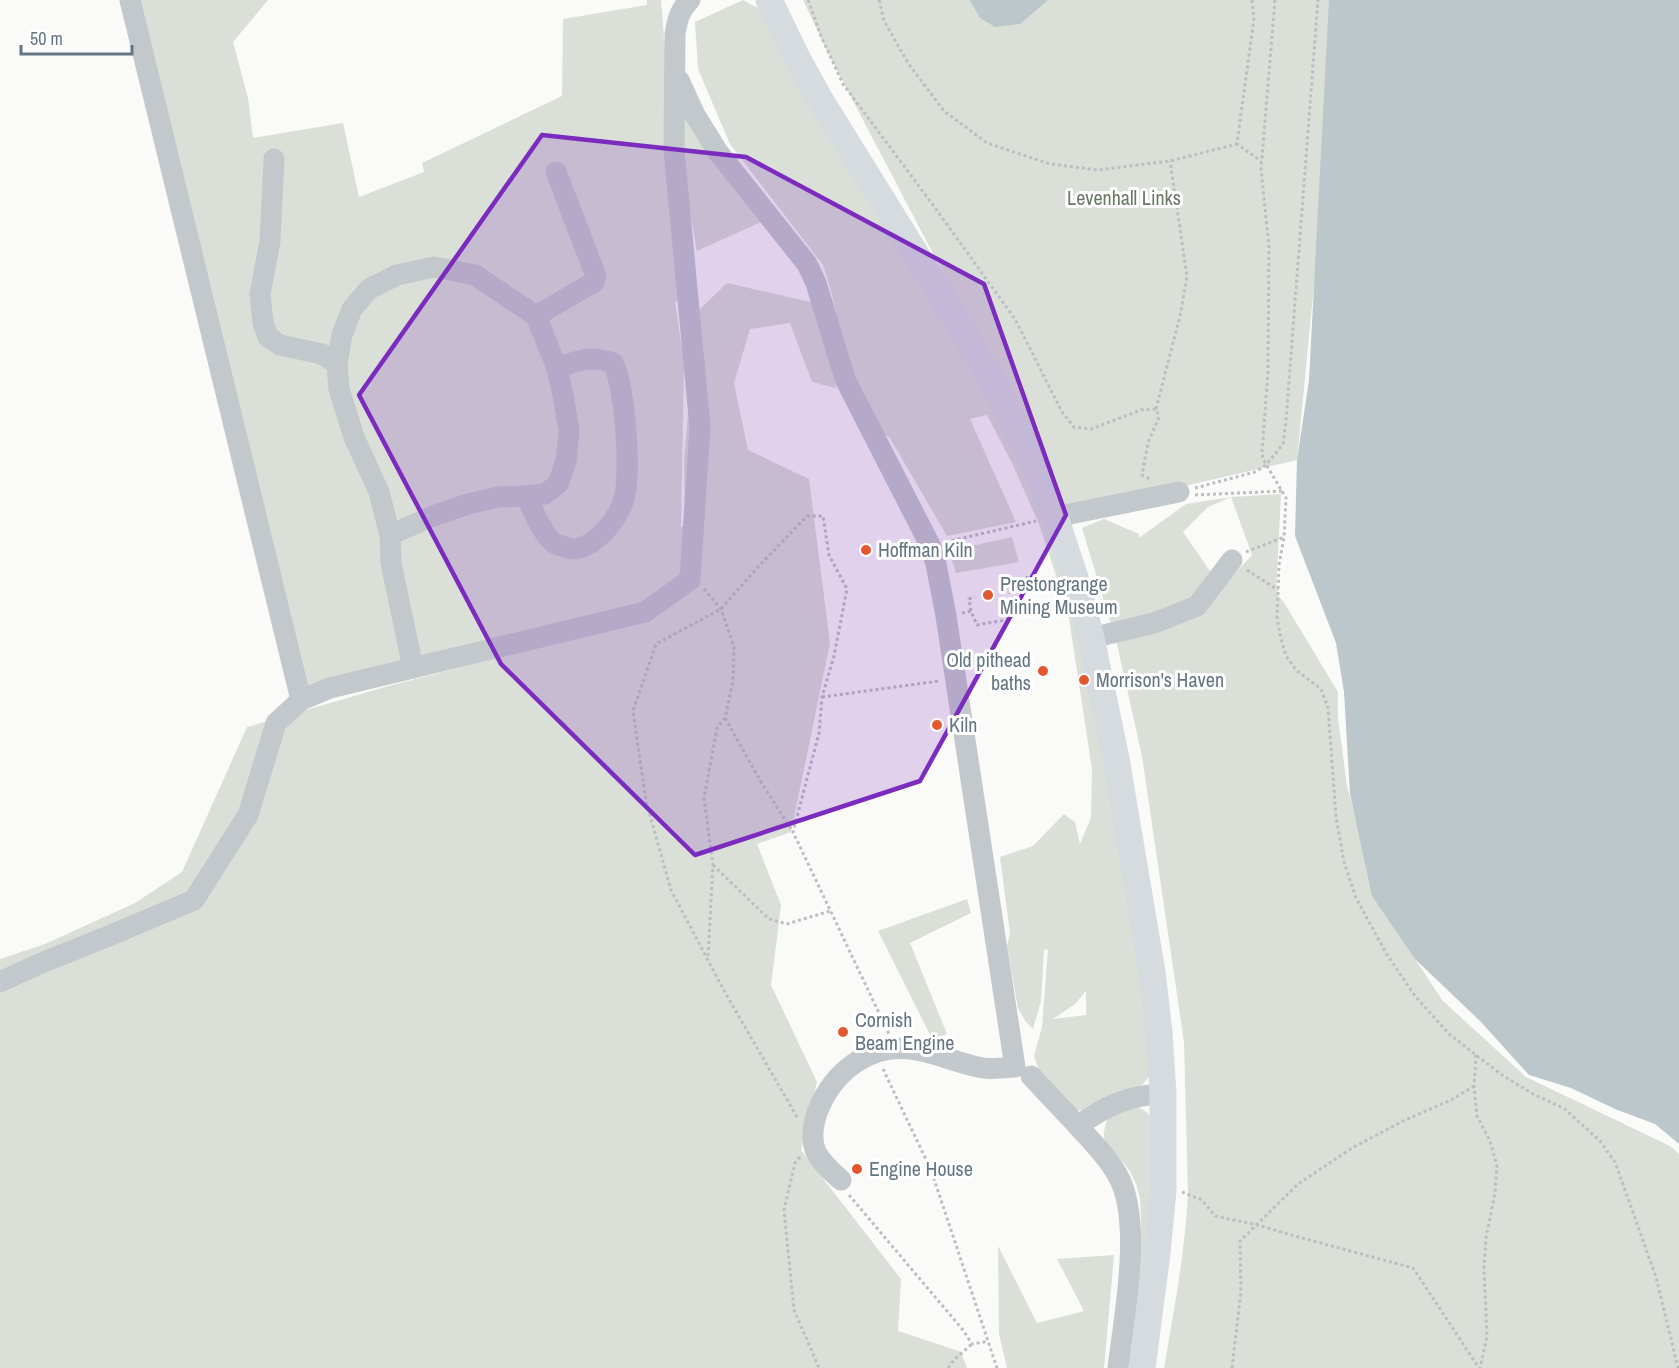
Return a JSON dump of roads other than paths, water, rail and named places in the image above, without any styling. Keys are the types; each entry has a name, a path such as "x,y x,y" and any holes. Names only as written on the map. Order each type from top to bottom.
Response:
{"main road":[{"path":"770,0 819,98 964,332 999,393 1033,461 1075,578 1091,638 1116,759 1152,972 1159,1032 1163,1094 1163,1190 1142,1368"}],"street":[{"path":"130,0 301,700"},
{"path":"0,982 194,900 248,815 276,723 301,700 330,688 645,612 690,580 700,427 674,150 675,34 677,20 690,0"},
{"path":"676,74 695,115 718,152 807,264 816,283 845,379 930,545 946,616 1015,1067 985,1069 915,1049 875,1051 850,1065 830,1086 817,1115 812,1143 822,1163 841,1180"},
{"path":"274,159 270,241 260,294 263,323 268,338 280,345 322,354 337,364"},
{"path":"536,316 594,282 596,276 556,172"},
{"path":"390,534 468,504 498,497 545,494 558,484 566,461 569,431 557,368 536,316 475,275 434,267 397,275 369,289 352,309 342,335 337,364 339,389 354,437 379,492 390,534 391,563 413,668"},
{"path":"526,496 542,528 555,544 574,549 592,542 612,522 622,503 627,482 625,428 618,372 614,363 598,358 579,360 557,368"},
{"path":"1055,517 1179,492"},
{"path":"1091,638 1154,623 1197,606 1232,560"},
{"path":"1031,1076 1104,1155 1119,1178 1128,1203 1130,1262 1118,1368"},
{"path":"1078,1126 1100,1110 1125,1099 1163,1094"}],"place":[{"name":"Hoffman Kiln","path":"866,550"},
{"name":"Prestongrange Mining Museum","path":"988,595"},
{"name":"Old pithead baths","path":"1043,671"},
{"name":"Morrison's Haven","path":"1084,680"},
{"name":"Kiln","path":"937,725"},
{"name":"Cornish Beam Engine","path":"843,1032"},
{"name":"Engine House","path":"857,1169"}],"park label":[{"name":"Levenhall Links","path":"1124,198"}]}
